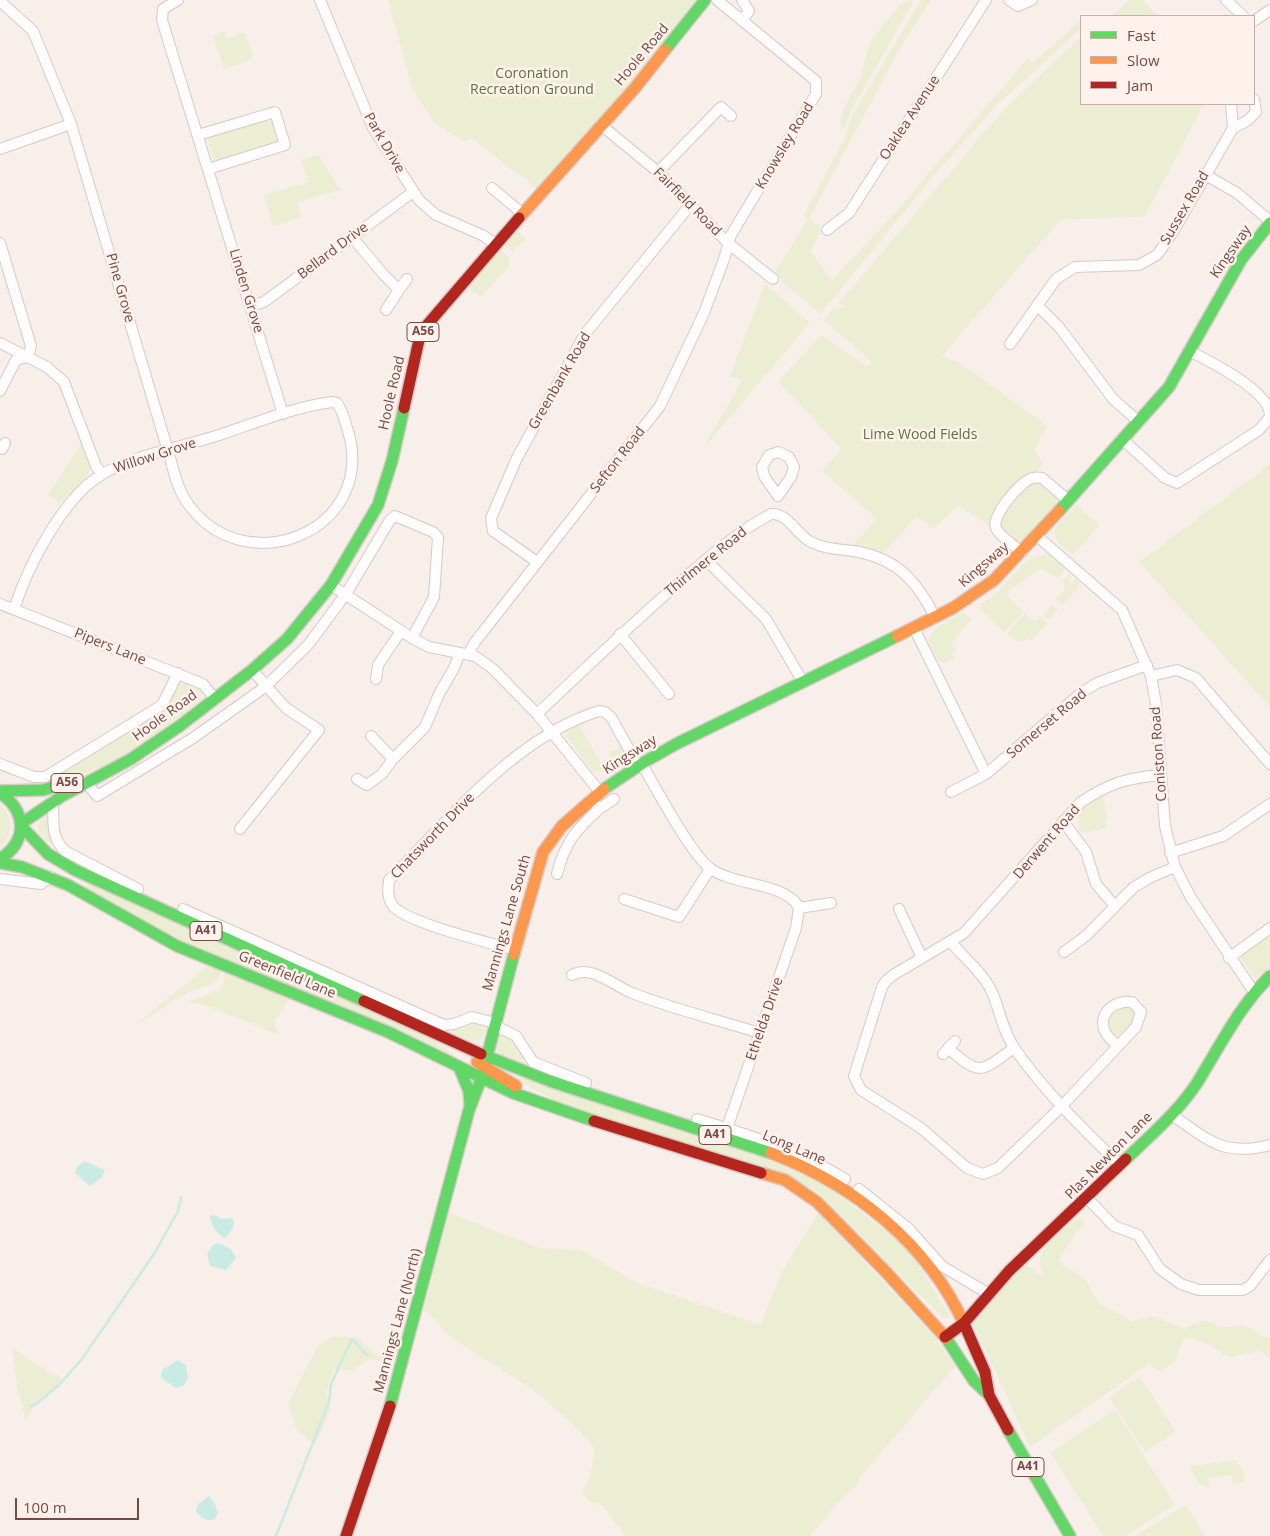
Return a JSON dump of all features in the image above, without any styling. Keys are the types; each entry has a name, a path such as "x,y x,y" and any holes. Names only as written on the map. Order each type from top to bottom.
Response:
{"main road":[{"name":"Hoole Road","path":"22,825 53,801 130,759 215,699 287,639 331,585 378,505 392,461 423,331 448,298 660,58 705,0"},
{"name":"Kingsway","path":"596,796 640,765 671,747 914,628 980,591 1037,536 1169,387 1241,260 1270,222"},
{"name":"Hoole Road","path":"0,792 43,790 130,759"},
{"name":"Greenfield Lane","path":"0,792 14,803 22,825 48,854 75,870 401,1017 485,1061"},
{"name":"Mannings Lane South","path":"485,1061 542,852 562,824 596,796"},
{"path":"0,861 14,849 20,839 22,825"},
{"name":"Greenfield Lane","path":"0,861 22,866 50,877 180,947 387,1032 482,1079"},
{"name":"Plas Newton Lane","path":"945,1338 964,1323 1009,1271 1088,1198 1172,1115 1196,1084 1221,1040 1254,992 1270,976"},
{"path":"485,1061 551,1108"},
{"name":"Mannings Lane (North)","path":"346,1536 396,1390 469,1110 482,1079 485,1061"},
{"name":"Long Lane","path":"485,1061 793,1161 851,1194 903,1236 937,1278 964,1323 985,1372 990,1396 1035,1480 1070,1536"},
{"name":"Mannings Lane (North)","path":"459,1067 469,1092 469,1110"},
{"name":"Long Lane","path":"482,1079 551,1108 786,1180 817,1202 886,1272 945,1338 974,1381 990,1396"}],"street":[{"name":"Linden Grove","path":"178,0 166,6 162,16 283,414"},
{"name":"Park Drive","path":"320,0 370,122 413,192 424,206 432,212 482,235 496,244"},
{"name":"Knowsley Road","path":"717,0 816,81 816,94 730,235 728,243"},
{"path":"742,0 749,11 742,21"},
{"name":"Oaklea Avenue","path":"827,230 849,213 986,0"},
{"path":"1009,0 1018,6 1032,0"},
{"path":"1226,0 1242,15"},
{"name":"Pine Grove","path":"0,1 33,31 71,124 182,494 206,524 238,539 263,543 285,541 306,533 324,520 340,499 349,480 352,462 351,443 337,403"},
{"path":"1255,20 1270,10"},
{"path":"1231,105 1233,128"},
{"name":"Sussex Road","path":"1010,344 1056,279 1075,267 1140,265 1157,255 1173,232 1204,174 1233,128 1247,121 1256,112 1255,105"},
{"path":"658,172 721,107 731,116"},
{"path":"198,135 275,112 285,145 208,169"},
{"path":"0,149 71,124"},
{"name":"Fairfield Road","path":"601,125 658,172 728,243 773,279"},
{"path":"1204,174 1237,193 1270,222"},
{"path":"492,188 523,214"},
{"name":"Bellard Drive","path":"250,306 264,302 413,192"},
{"name":"Greenbank Road","path":"537,562 493,531 490,518 517,458 585,334 691,204"},
{"path":"352,237 399,290"},
{"path":"0,243 31,346 28,358"},
{"name":"Sefton Road","path":"357,779 367,785 382,774 393,759 425,727 439,694 464,654 660,406 704,313 728,243"},
{"path":"386,310 407,279"},
{"path":"1037,305 1059,327 1113,399 1139,422"},
{"path":"0,343 47,367 64,382 96,466 102,474"},
{"path":"1122,439 1165,478 1176,483 1259,430 1270,416 1269,406 1241,380 1190,351"},
{"path":"0,391 16,360 28,358"},
{"name":"Willow Grove","path":"14,609 24,582 59,518 76,495 102,474 124,464 283,414 326,402 337,403"},
{"path":"1022,552 997,530 995,522 996,516 1016,492 1029,480 1042,478 1068,500"},
{"path":"778,496 780,515 801,535 818,546 862,553 894,566 917,585 935,617"},
{"name":"Thirlmere Road","path":"537,714 620,634 706,560 736,536 763,518 771,514 780,515"},
{"path":"86,782 97,796 193,738 265,687 308,645 346,594 390,520 395,516 433,532 438,538 434,598 412,638"},
{"name":"Coniston Road","path":"1037,536 1122,610 1151,676 1156,704 1165,826 1170,853 1190,898 1229,958 1254,992"},
{"path":"706,560 766,619 803,682"},
{"path":"331,585 429,647 481,659 493,668 554,732 596,796 599,809"},
{"name":"Pipers Lane","path":"0,604 203,684 215,699"},
{"path":"914,628 986,774"},
{"path":"376,679 378,665 402,631"},
{"path":"620,634 669,694"},
{"name":"Somerset Road","path":"951,792 986,774 1081,693 1114,676 1147,665"},
{"path":"240,829 322,727 286,708 265,687 252,670"},
{"path":"1151,676 1176,670 1196,678 1270,764"},
{"path":"0,764 34,778 45,777 162,705 178,673"},
{"name":"Chatsworth Drive","path":"515,950 447,931 401,912 394,907 390,900 389,880 504,764 554,732 594,712 603,711 611,717 640,765"},
{"path":"371,736 393,759"},
{"path":"640,765 644,768 700,859 710,869 727,878 787,894 796,901 799,908 831,903"},
{"name":"Derwent Road","path":"1118,1045 1061,1107 998,1168 983,1174 967,1168 921,1128 862,1090 854,1076 882,987 893,975 964,932 1002,893 1082,802 1103,788 1131,778 1161,775"},
{"path":"556,868 575,831 599,809 614,799"},
{"name":"Greenfield Lane","path":"53,801 54,837 56,843 65,851 139,889 444,1025 472,1017 494,1024"},
{"path":"1170,853 1223,836 1270,804"},
{"path":"1064,822 1086,852 1096,884 1115,906"},
{"path":"1064,952 1087,935 1141,882 1175,867"},
{"path":"624,899 680,917 710,869"},
{"path":"0,879 41,884 50,877"},
{"name":"Ethelda Drive","path":"727,1128 796,928 799,908"},
{"path":"899,909 922,958"},
{"path":"1229,958 1270,928"},
{"path":"950,942 983,978 991,992 1014,1048 1061,1107 1120,1165"},
{"path":"572,975 585,972 595,975 631,993 760,1033"},
{"name":"Long Lane","path":"494,1024 516,1036 533,1062 539,1066 607,1091 788,1148 820,1163 850,1182 909,1229 942,1266 990,1294"},
{"path":"949,1048 968,1066 978,1069 987,1067 1014,1048"},
{"path":"1172,1115 1214,1144 1231,1150 1246,1150 1270,1145"},
{"path":"1088,1198 1114,1226 1138,1235 1160,1269 1180,1284 1199,1290 1243,1290 1250,1286 1270,1260"}],"green space":[{"name":"Coronation Recreation Ground","path":"388,0 705,0 537,189 473,139 464,141 434,123 412,88"},
{"path":"909,0 914,0 850,113 845,128 841,126 840,122 844,108 862,74 870,41 900,5"},
{"path":"921,0 931,0 900,48 809,219 820,226 819,235 810,251 832,280 885,224 1028,58 1032,63 1080,21 1080,29 996,106 942,166 820,314 774,274 808,219 803,216 843,142 853,114"},
{"path":"1129,0 1143,0 1157,15 1121,14 1113,15"},
{"path":"225,31 228,38 244,32 253,55 252,59 224,69 213,36"},
{"name":"Lime Wood Fields","path":"1080,38 1080,105 1203,105 1145,216 1060,220 942,356 963,365 1047,426 1034,450 1043,463 1032,478 1068,500 1022,552 997,530 958,506 933,529 916,517 883,553 852,546 877,519 822,471 841,449 778,381 822,335 866,366 872,362 823,320 833,309 845,308 844,305 838,304 1006,107"},
{"path":"265,120 272,122 277,128 278,136 275,143 215,162 213,160 208,138"},
{"path":"318,154 340,190 297,202 301,217 273,226 264,195 308,182 301,160"},
{"path":"517,231 527,240 513,251 505,246"},
{"path":"500,250 509,258 509,267 480,297 467,286"},
{"path":"765,284 810,323 702,450 742,380 730,376"},
{"path":"81,444 90,469 86,479 59,504 48,495"},
{"path":"1270,464 1270,707 1139,562"},
{"path":"1076,505 1100,525 1073,555 1057,542 1054,529"},
{"path":"1049,554 1065,569 1059,577 1041,569 1009,590 1008,597 1023,612 1005,632 980,610 980,604 994,595 1030,559"},
{"path":"1069,573 1072,575 1068,580 1072,584 1077,579 1079,583 1076,590 1062,605 1055,600 1065,590 1063,581"},
{"path":"1054,603 1054,607 1058,610 1048,620 1043,615"},
{"path":"963,613 972,619 951,643 956,649 952,654 954,659 944,663 938,661 928,640 935,628"},
{"path":"1025,613 1031,620 1037,620 1040,616 1048,623 1031,641 1028,639 1018,642 1007,633"},
{"path":"180,683 196,685 202,693 201,700 130,751 110,762 90,772 70,777 52,778 167,707 174,687"},
{"path":"582,721 584,724 580,726 602,766 612,761 608,754 622,746 631,759 610,772 593,772 564,733 570,727"},
{"path":"1102,794 1108,819 1105,820 1107,828 1082,833 1079,830 1078,812"},
{"path":"0,804 8,815 10,826 7,837 0,848"},
{"path":"48,814 51,839 63,856 38,831 39,822"},
{"path":"89,881 414,1030 454,1054 452,1056 180,939 86,890"},
{"path":"1270,933 1270,968 1256,979 1240,958"},
{"path":"209,964 221,970 219,978 210,985 188,992 133,1027"},
{"path":"227,973 289,999 275,1021 278,1034 205,1005 188,1002 220,990"},
{"path":"1124,1001 1141,1012 1118,1045 1102,1018"},
{"path":"474,1020 482,1023 486,1030 483,1038 476,1043 446,1029"},
{"path":"501,1034 514,1040 528,1062 501,1055 495,1046 497,1036"},
{"path":"504,1072 815,1176 909,1249 950,1317 943,1318 816,1190 559,1103"},
{"path":"449,1213 540,1248 581,1250 635,1282 761,1325 781,1273 818,1213 933,1335 955,1366 858,1480 860,1482 839,1502 810,1536 625,1536 603,1506 590,1502 583,1494 592,1468 595,1450 580,1431 532,1389 450,1337 428,1313 423,1312"},
{"path":"1082,1218 1086,1225 1077,1232 1059,1259 1064,1266 1085,1278 1098,1303 1132,1321 1154,1316 1185,1329 1195,1323 1205,1321 1222,1327 1245,1326 1270,1339 1270,1358 1259,1351 1232,1357 1224,1355 1203,1341 1184,1338 1174,1362 1161,1371 1154,1369 1148,1362 1147,1365 1030,1447 973,1323 1001,1288 1026,1265 1045,1278 1040,1264 1042,1253 1057,1234 1076,1220"},
{"path":"332,1337 357,1337 386,1363 371,1359 360,1365 355,1371 334,1369 326,1393 331,1408 315,1445 297,1430 288,1404 318,1345"},
{"path":"12,1348 47,1371 63,1378 59,1385 35,1405 26,1419 18,1392"},
{"path":"1140,1377 1176,1432 1145,1452 1109,1397"},
{"path":"1115,1410 1175,1505 1126,1536 1103,1536 1050,1452"},
{"path":"1235,1460 1244,1472 1245,1482 1233,1484 1232,1475 1209,1478 1210,1487 1206,1487 1197,1480 1191,1466"},
{"path":"1186,1505 1205,1536 1135,1536"}],"water":[{"path":"84,1161 105,1170 102,1177 90,1186 75,1173 77,1167"},
{"path":"214,1215 222,1219 233,1218 234,1224 232,1229 225,1238 219,1235 213,1226 210,1216"},
{"path":"219,1243 231,1249 236,1258 226,1270 210,1266 207,1254 214,1244"},
{"path":"178,1360 186,1365 188,1379 183,1386 176,1388 161,1378 162,1370"},
{"path":"209,1496 214,1502 218,1513 215,1519 207,1520 196,1511 198,1504"}],"waterway":[{"path":"30,1406 35,1405 59,1385 82,1359 154,1254 178,1211 181,1197"},
{"path":"276,1536 329,1402 331,1384 352,1339 368,1356"}],"traffic: fast":[{"path":"665,50 705,0"},
{"path":"1059,511 1169,387 1241,260 1270,223"},
{"path":"22,823 62,796 131,759 181,725 252,670 287,639 331,585 378,505 392,461 404,408"},
{"path":"604,789 646,761 678,743 897,636"},
{"path":"0,791 43,790 73,781"},
{"path":"0,793 15,808 21,826 16,844 0,859"},
{"path":"22,827 48,854 75,870 364,1001"},
{"path":"0,863 22,867 68,885 177,946 388,1032 513,1093 594,1121"},
{"path":"390,1406 469,1110 481,1079 514,954"},
{"path":"1126,1159 1164,1123 1190,1094 1239,1014 1270,976"},
{"path":"481,1054 550,1081 771,1153"},
{"path":"459,1067 469,1091 470,1105"},
{"path":"946,1338 974,1381 989,1395"},
{"path":"1008,1430 1070,1536"}],"traffic: slow":[{"path":"519,218 635,88 665,50"},
{"path":"897,636 953,608 994,580 1059,511"},
{"path":"514,954 543,852 562,826 604,789"},
{"path":"477,1062 516,1086"},
{"path":"771,1153 831,1182 885,1220 909,1243 931,1269 950,1296 965,1326"},
{"path":"761,1173 785,1180 817,1202 886,1272 946,1338"}],"traffic: jam":[{"path":"404,408 419,340 427,325 519,218"},
{"path":"364,1001 481,1054"},
{"path":"594,1121 761,1173"},
{"path":"945,1337 964,1323 1009,1271 1126,1159"},
{"path":"965,1326 985,1372 989,1395 1008,1430"},
{"path":"346,1536 390,1406"}]}
